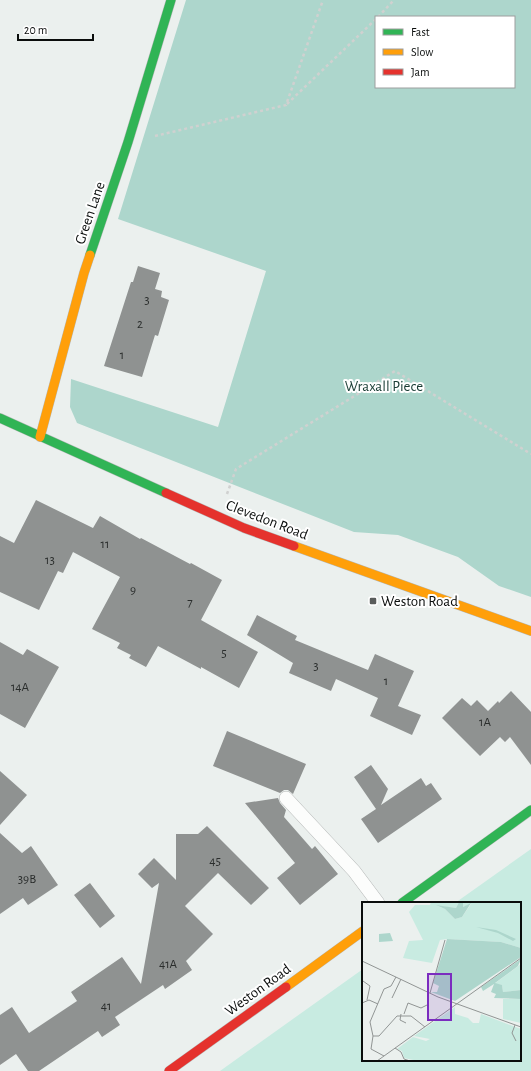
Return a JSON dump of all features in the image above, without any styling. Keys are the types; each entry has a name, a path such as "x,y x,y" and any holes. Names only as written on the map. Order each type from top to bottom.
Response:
{"main road":[{"name":"Green Lane","path":"40,437 84,273 128,142 171,0"},
{"name":"Clevedon Road","path":"0,418 244,528 531,631"},
{"path":"403,902 531,810"},
{"name":"Weston Road","path":"169,1071 362,932"}],"lane":[{"path":"286,798 354,871 377,902"}],"path":[{"path":"286,104 324,0"},
{"path":"379,16 394,0"},
{"path":"128,142 286,104 375,20"},
{"path":"219,517 236,470 395,371 531,454"}],"green space":[{"name":"Wraxall Piece","path":"186,0 531,0 531,597 499,586 458,557 398,535 354,532 77,423 70,407 71,379 218,427 266,271 118,219"},
{"path":"531,849 531,1071 220,1071 362,970 362,1061 521,1061 521,902 456,902"}],"building":[{"path":"138,266 160,273 155,289 162,291 161,297 169,300 158,336 155,335 142,377 104,366 131,282 133,282"},
{"path":"36,500 93,528 100,516 140,539 141,538 190,564 191,563 222,580 201,620 258,652 239,688 158,646 146,667 129,658 131,655 117,648 120,643 92,629 120,577 73,552 63,573 58,571 39,610 0,592 0,536 14,543"},
{"path":"257,615 297,636 295,640 368,670 375,654 414,671 398,706 421,715 412,735 370,716 378,698 336,679 331,691 289,673 293,663 247,635"},
{"path":"0,642 23,655 27,649 59,667 25,728 0,714"},
{"path":"511,691 531,712 531,765 510,737 505,742 500,737 480,756 442,718 462,698 471,706 477,700 488,711"},
{"path":"227,731 306,764 293,794 288,790 284,790 280,793 213,766"},
{"path":"371,765 388,789 381,805 421,778 426,786 431,783 442,799 378,843 361,819 376,809 354,777"},
{"path":"0,771 27,795 0,825"},
{"path":"278,798 286,810 284,817 312,849 315,846 338,874 300,905 277,878 295,863 245,803"},
{"path":"207,826 269,888 251,905 218,873 185,906 213,934 186,961 192,970 165,989 163,985 115,1017 120,1025 102,1037 98,1031 39,1071 28,1071 16,1054 0,1065 0,1015 12,1007 29,1033 77,1001 71,992 122,957 141,984 159,883 152,888 138,874 154,858 176,880 176,834 198,834"},
{"path":"0,833 22,853 31,846 58,885 28,905 23,898 0,914"},
{"path":"90,883 115,916 100,928 74,895"}],"traffic: fast":[{"path":"90,255 128,142 171,0"},
{"path":"0,418 166,493"},
{"path":"403,902 531,810"}],"traffic: slow":[{"path":"40,437 90,255"},
{"path":"294,546 531,631"},
{"path":"286,987 362,932"}],"traffic: jam":[{"path":"166,493 244,528 294,546"},
{"path":"169,1071 286,987"}],"place":[{"name":"Weston Road","path":"373,601"}]}
